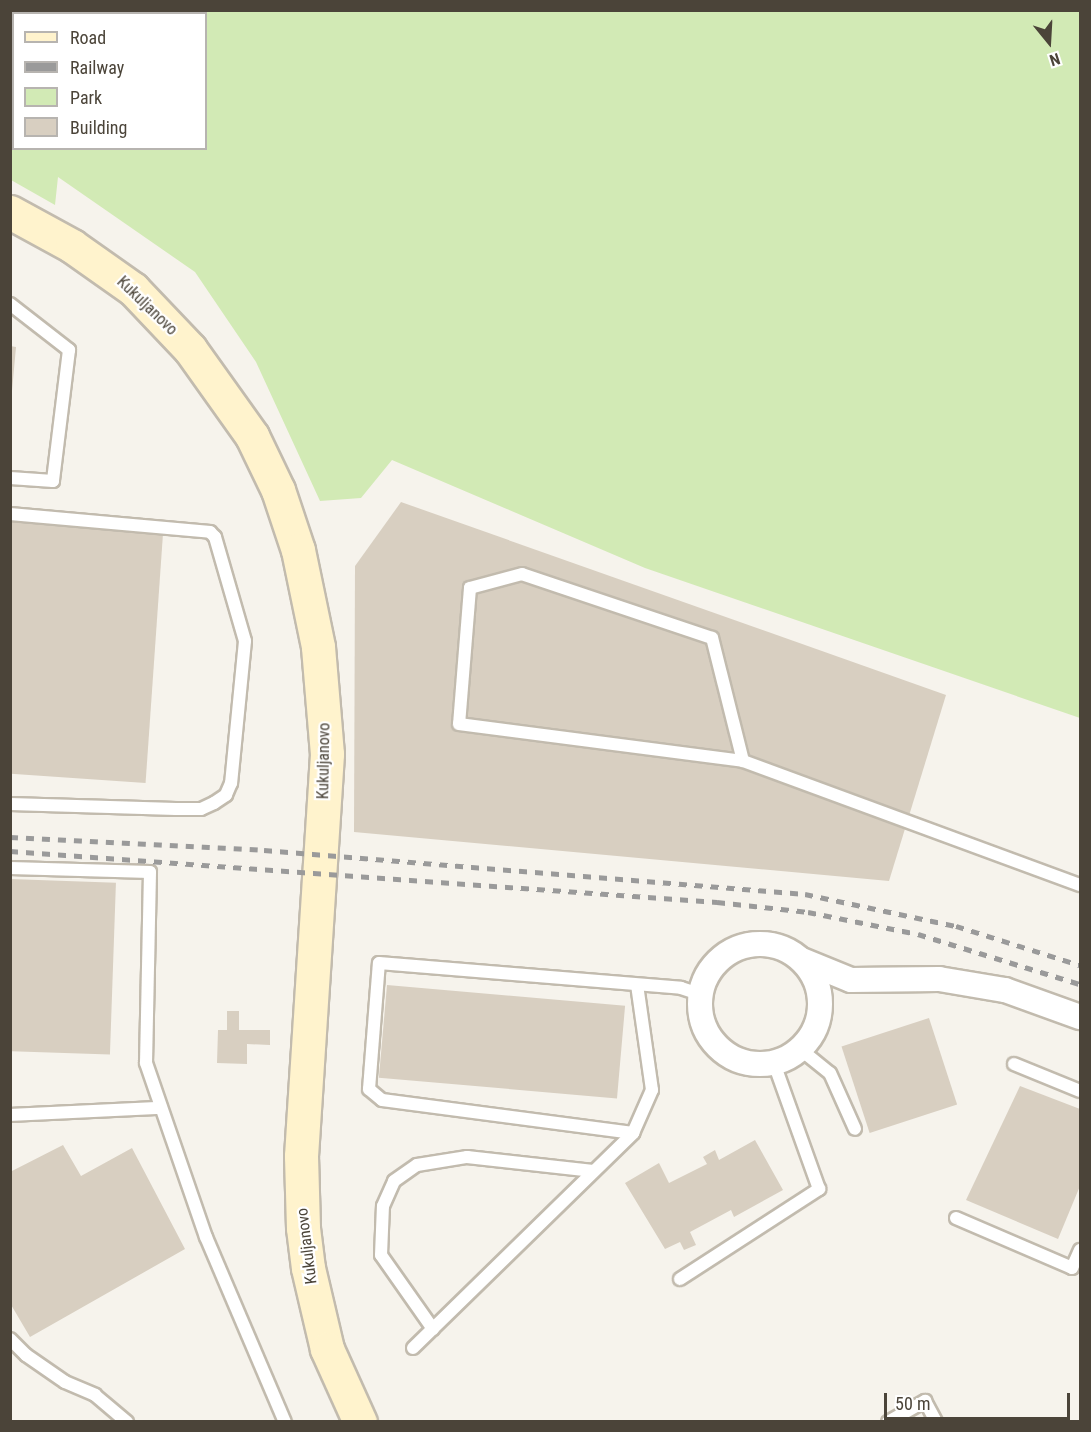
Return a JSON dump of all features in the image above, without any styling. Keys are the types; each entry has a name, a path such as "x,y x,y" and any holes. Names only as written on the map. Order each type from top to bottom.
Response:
{"main road":[{"name":"Kukuljanovo","path":"10,212 72,246 133,289 190,349 252,436 278,490 298,550 318,647 327,754 301,1156 303,1228 308,1268 327,1348 360,1422"}],"street":[{"path":"874,982 836,1001 807,1040 774,1063 743,1062 716,1046 703,1026 700,994 713,966 739,948 770,945 840,978 874,982 923,979 967,983 1005,990 1080,1017"},
{"path":"799,958 813,975 820,996 807,1040"}],"lane":[{"path":"10,304 69,350 53,481 10,478"},
{"path":"10,514 210,532 215,537 245,641 231,783 226,795 201,809 10,804"},
{"path":"743,761 712,638 522,574 470,588 459,724 743,761 1079,880"},
{"path":"10,868 150,872 146,1063 206,1237 285,1422"},
{"path":"633,1133 382,1100 369,1089 379,963 681,988 700,994"},
{"path":"413,1348 633,1133 652,1090 637,985"},
{"path":"807,1040 830,1073 855,1129"},
{"path":"680,1279 819,1189 774,1063"},
{"path":"1014,1064 1080,1091"},
{"path":"10,1115 161,1108"},
{"path":"433,1329 381,1255 383,1206 394,1181 417,1166 466,1157 593,1171"},
{"path":"956,1218 1072,1268 1080,1250"},
{"path":"10,1339 26,1355 65,1382 95,1395 127,1422"},
{"path":"888,1422 924,1401 936,1422"}],"green space":[{"path":"10,11 1080,11 1080,718 645,568 392,460 361,498 320,501 256,362 195,272 58,177 55,205 11,180"}],"building":[{"path":"10,346 16,347 12,391 10,390"},
{"path":"401,502 946,695 889,881 354,832 355,566"},
{"path":"10,514 164,525 146,783 10,774"},
{"path":"10,879 116,883 110,1055 10,1051"},
{"path":"387,985 625,1006 617,1098 379,1078"},
{"path":"227,1011 239,1011 239,1030 270,1030 270,1045 247,1044 247,1064 217,1063 218,1030 227,1030"},
{"path":"929,1018 957,1105 870,1133 842,1046"},
{"path":"1020,1086 1080,1109 1080,1186 1058,1239 966,1200"},
{"path":"755,1140 783,1190 734,1217 731,1210 690,1232 696,1245 684,1250 680,1242 665,1249 625,1183 659,1163 669,1183 707,1164 703,1157 715,1150 719,1160"},
{"path":"63,1145 81,1176 132,1148 185,1249 30,1337 10,1303 10,1172"}],"railway":[{"path":"10,837 264,850 805,894 956,926 1080,965"},
{"path":"10,851 717,902 808,912 918,934 1080,984"}]}
